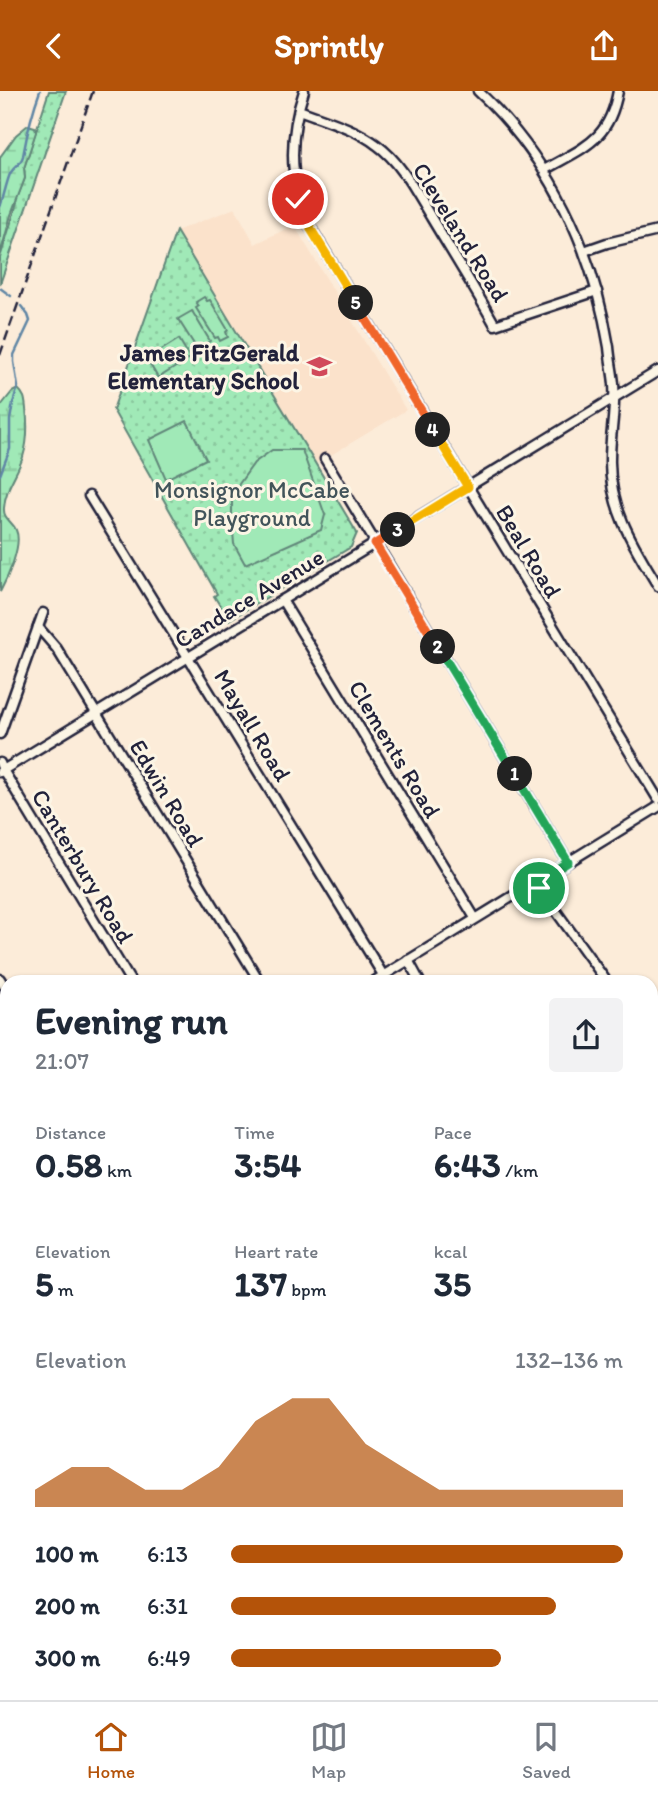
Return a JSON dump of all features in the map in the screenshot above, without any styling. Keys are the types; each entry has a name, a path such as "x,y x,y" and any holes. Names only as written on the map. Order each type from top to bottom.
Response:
{"street":[{"name":"Beal Road","path":"304,91 292,142 292,162 295,184 306,219 658,799"},
{"path":"478,91 515,129 544,170 568,213 584,251 597,291 614,385 610,458 612,492 625,529 658,586"},
{"path":"544,170 591,143 603,131 613,112 618,91"},
{"name":"Cleveland Road","path":"299,110 360,134 392,158 495,325 597,291"},
{"path":"584,251 658,232"},
{"name":"Candace Avenue","path":"1,768 189,657 658,371"},
{"path":"325,459 568,862"},
{"name":"Mayall Road","path":"89,496 383,975"},
{"name":"Clements Road","path":"282,600 475,918"},
{"path":"0,734 43,613"},
{"name":"Edwin Road","path":"38,627 57,649 256,975"},
{"name":"Canterbury Road","path":"1,768 127,975"},
{"path":"383,975 658,807"},
{"path":"535,883 602,975"},
{"path":"408,960 417,975"}],"shaded area":[{"name":"James FitzGerald Elementary School","path":"235,208 255,244 294,225 406,410 316,464 176,231"}],"green space":[{"path":"49,91 66,91 0,284 0,258 25,178 24,168"},
{"path":"28,125 35,127 36,132 24,168 25,178 0,255 0,157 16,135"},
{"name":"Monsignor McCabe Playground","path":"176,231 357,533 351,547 229,620 113,410"},
{"path":"204,297 207,301 210,300 228,330 228,337 220,341 218,337 215,338 196,308 199,306 196,302"},
{"path":"192,311 210,341 197,349 178,319"},
{"path":"179,339 190,358 158,378 147,359"},
{"path":"18,389 25,400 27,439 23,457 5,501 4,512 18,536 13,562 0,592 0,407 12,392"},
{"path":"187,421 206,459 166,479 149,440"},
{"path":"272,450 302,450 325,515 321,530 245,564 234,544 232,501 239,484 254,463"}],"waterway":[{"path":"0,207 10,174 22,159 40,91"},
{"path":"0,288 11,296"},
{"path":"0,475 10,449 10,420 18,387 14,355 30,321 21,306"}],"railway":[{"path":"0,355 93,91"}],"place":[{"name":"James FitzGerald Elementary School","path":"319,366"}],"route":[{"path":"298,199 316,238 468,487 375,544 568,862 535,883 539,888"}]}
